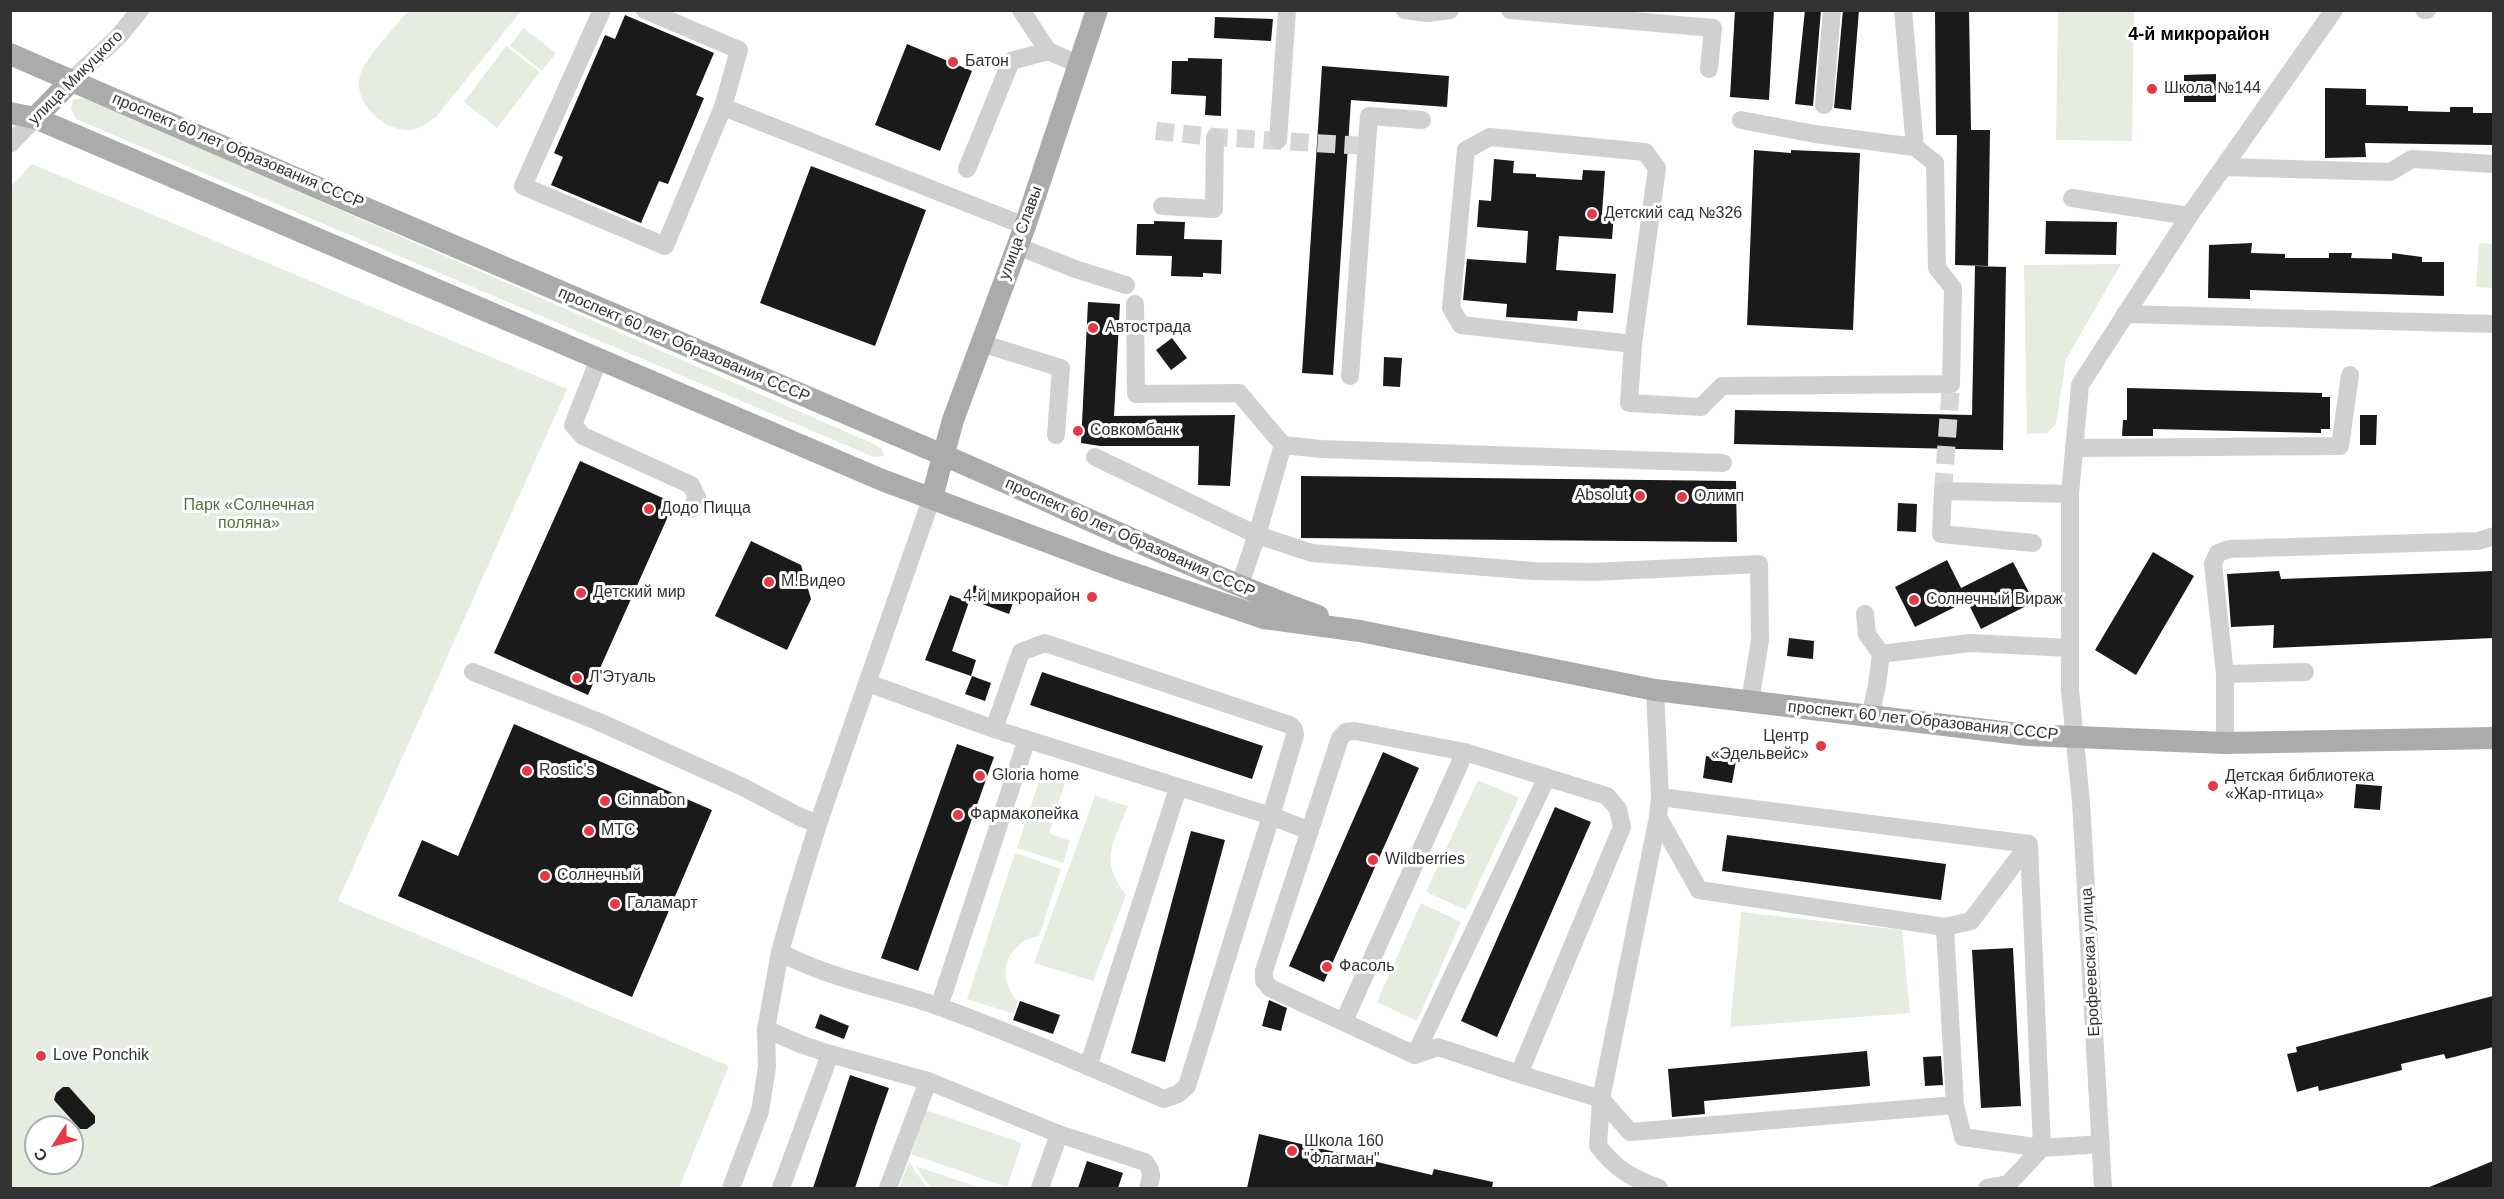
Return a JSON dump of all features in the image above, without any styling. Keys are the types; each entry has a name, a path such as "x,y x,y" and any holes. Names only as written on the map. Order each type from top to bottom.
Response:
{"main road":[{"name":"улица Славы","path":"932,497 942,455 1021,236 1097,10"},
{"name":"проспект 60 лет Образования СССР","path":"10,54 942,455 1239,587 1360,631"},
{"name":"улица Микуцкого","path":"35,118 72,80"},
{"name":"проспект 60 лет Образования СССР","path":"10,113 35,118 882,480 1117,568 1264,618 1360,631 1655,690 2027,735 2074,735 2225,743 2493,738"}],"street":[{"name":"улица Микуцкого","path":"72,80 119,36 140,10"},
{"path":"602,10 523,186 664,246 723,107 740,50 645,10"},
{"path":"1021,10 1048,51 1078,64"},
{"path":"1278,140 1287,10"},
{"path":"1405,10 1427,12 1450,10"},
{"path":"1510,10 1713,28 1709,69"},
{"path":"1824,105 1832,10"},
{"path":"1903,10 1915,147"},
{"name":"Ерофеевская улица","path":"2103,1188 2081,802 2069,648 2070,494 2080,385 2189,216 2334,10"},
{"path":"967,169 1011,61 1048,51"},
{"path":"723,107 1021,236 1075,269 1126,285"},
{"path":"1350,376 1369,116 1422,120"},
{"name":"улица Микуцкого","path":"10,144 35,118"},
{"path":"1633,344 1461,326 1451,308 1466,150 1490,137 1645,152 1657,168 1633,344 1629,403 1701,407 1722,386 1951,384 1953,288 1937,268 1935,163 1915,147 1814,142 1741,120"},
{"path":"1162,206 1214,209 1215,137"},
{"path":"2224,167 2390,172 2412,159 2493,164"},
{"path":"2072,198 2189,216"},
{"path":"1135,304 1136,394 1239,393 1283,446 1723,463"},
{"path":"2125,314 2493,324"},
{"path":"981,343 1060,368 1056,435"},
{"path":"599,359 573,425 583,436 691,485 697,497 691,509"},
{"path":"2074,448 2340,446 2350,375"},
{"path":"1239,587 1283,446"},
{"path":"1095,457 1257,535 1312,553 1534,571 1594,572 1759,564 1760,640 1750,702"},
{"path":"2033,543 1941,534 1943,491 2070,494"},
{"path":"731,1188 760,1111 767,1067 766,1029 780,952 818,824 932,497"},
{"path":"2225,743 2224,674 2213,564 2218,553 2229,549 2478,541 2493,536"},
{"path":"1865,614 1867,634 1881,654 1870,717"},
{"path":"780,952 794,960 844,978 939,1007 1164,1099 1178,1094 1187,1086 1295,735 1290,725 1045,643 1021,652 994,729"},
{"path":"1881,654 1970,643 2069,648"},
{"path":"472,672 597,722 743,787 818,824"},
{"path":"2224,674 2305,672"},
{"path":"868,683 994,729 1271,816 1310,831"},
{"path":"1655,690 1660,797 1658,817 1601,1099 1598,1146 1611,1162 1629,1177 1659,1188"},
{"path":"1519,1074 1622,827 1618,809 1606,796 1465,752 1355,731 1346,732 1340,738 1264,971 1264,981 1270,988 1415,1055 1438,1047 1519,1074 1601,1099 1630,1132 1955,1105"},
{"path":"939,1007 1027,739"},
{"path":"1344,1021 1465,752"},
{"path":"1415,1055 1547,777"},
{"path":"1088,1067 1178,788"},
{"path":"1660,797 2029,844"},
{"path":"1658,817 1699,890 1945,927 1971,921 2029,844"},
{"path":"1987,1188 2008,1184 2042,1148 2029,844"},
{"path":"1945,927 1955,1105 1963,1137 2042,1148 2101,1144"},
{"path":"766,1029 830,1054 928,1081 1059,1134 1145,1162 1151,1169 1152,1178 1148,1188"},
{"path":"781,1188 830,1054"},
{"path":"888,1188 928,1081"},
{"path":"1040,1188 1059,1134"}],"green space":[{"path":"409,10 521,11 436,117 419,128 405,130 383,122 374,114 361,95 359,84 361,73 369,58"},
{"path":"2058,11 2134,11 2132,141 2056,140"},
{"path":"523,28 556,53 542,71 510,46"},
{"path":"506,46 540,72 497,128 464,102"},
{"path":"81,98 876,445 882,449 884,456 874,457 76,119 71,108 73,100"},
{"name":"Парк «Солнечная поляна»","path":"32,164 567,389 338,901 729,1066 679,1188 11,1188 10,188"},
{"path":"2479,243 2493,244 2493,288 2476,287"},
{"path":"2121,264 2066,359 2056,424 2047,433 2027,434 2024,265"},
{"path":"1043,769 1067,777 1049,833 1070,841 1063,863 1017,848"},
{"path":"1478,780 1519,798 1466,910 1426,892"},
{"path":"1095,796 1128,806 1111,851 1113,871 1126,895 1093,981 1034,963"},
{"path":"1015,853 1061,869 1039,936 1018,945 1007,962 1007,982 1018,1001 1014,1014 967,999"},
{"path":"1421,903 1461,922 1417,1021 1377,1002"},
{"path":"1741,912 1902,930 1910,1013 1730,1027"},
{"path":"926,1110 1022,1143 1007,1187 911,1154"},
{"path":"909,1162 927,1188 899,1188"},
{"path":"915,1166 981,1188 931,1188"}],"building":[{"path":"1735,10 1774,10 1769,100 1730,97"},
{"path":"1805,10 1821,10 1813,106 1795,104"},
{"path":"1843,10 1859,10 1851,110 1834,108"},
{"path":"1935,10 1969,10 1971,130 1990,130 1988,266 1955,265 1957,135 1936,135"},
{"path":"625,15 714,53 696,95 704,98 668,184 659,181 641,223 551,185 563,157 554,153 605,35 615,39"},
{"path":"1215,17 1273,19 1271,41 1214,38"},
{"path":"907,44 972,71 940,151 875,125"},
{"path":"1188,58 1222,59 1221,116 1205,115 1206,96 1171,94 1172,61 1188,61"},
{"path":"1322,66 1449,76 1447,107 1351,100 1333,375 1302,373"},
{"path":"2216,74 2216,102 2184,102 2184,75"},
{"path":"2325,88 2366,89 2366,105 2408,106 2408,111 2450,112 2450,107 2473,107 2473,113 2493,113 2493,145 2365,143 2366,157 2325,158"},
{"path":"1754,150 1791,153 1791,150 1860,153 1853,330 1747,325"},
{"path":"1494,159 1514,161 1513,173 1536,174 1536,177 1582,180 1583,170 1605,171 1602,214 1614,214 1612,239 1559,236 1556,270 1616,274 1613,313 1578,311 1577,321 1506,317 1507,304 1463,300 1467,259 1526,263 1528,231 1477,227 1479,200 1491,201"},
{"path":"811,166 926,210 875,346 760,303"},
{"path":"1154,221 1185,222 1184,239 1222,240 1221,274 1203,273 1203,277 1171,276 1172,256 1136,255 1137,224 1154,224"},
{"path":"2046,221 2117,222 2116,255 2045,254"},
{"path":"2252,243 2251,253 2285,254 2285,258 2329,258 2329,253 2352,253 2351,258 2392,259 2392,253 2422,257 2422,262 2444,262 2444,296 2250,290 2250,299 2208,298 2209,245"},
{"path":"1975,266 2006,267 2003,450 1734,444 1735,410 1972,415"},
{"path":"1088,302 1120,304 1114,416 1235,415 1230,486 1198,485 1199,446 1100,446 1081,443"},
{"path":"1172,338 1187,358 1171,370 1156,350"},
{"path":"1384,357 1402,358 1400,387 1383,386"},
{"path":"2127,388 2322,393 2322,397 2330,397 2330,429 2321,429 2321,433 2153,429 2153,436 2122,436 2123,420 2127,420"},
{"path":"2360,415 2377,415 2376,445 2360,445"},
{"path":"580,461 674,503 588,695 494,653"},
{"path":"1301,476 1736,481 1737,542 1301,538"},
{"path":"1898,503 1917,504 1916,532 1897,531"},
{"name":"М.Видео","path":"751,541 801,565 811,599 787,650 715,616"},
{"path":"2153,552 2194,576 2136,675 2095,650"},
{"path":"1947,560 1961,588 2013,562 2034,602 1981,629 1967,601 1915,627 1895,587"},
{"path":"2279,571 2281,579 2493,571 2493,638 2273,648 2274,625 2231,627 2227,574"},
{"path":"974,585 1014,600 1009,614 969,599"},
{"path":"950,595 969,602 952,651 976,660 971,676 925,660"},
{"path":"1789,638 1814,641 1813,659 1787,656"},
{"path":"1042,672 1263,746 1252,779 1030,705"},
{"path":"972,676 991,683 985,701 965,694"},
{"name":"Солнечный","path":"514,724 712,810 632,997 398,896 422,840 458,856"},
{"path":"957,744 994,757 918,971 881,958"},
{"path":"1383,752 1419,768 1324,982 1289,966"},
{"path":"1706,756 1736,761 1732,783 1703,778"},
{"path":"2356,784 2382,786 2380,810 2354,808"},
{"path":"1555,807 1591,822 1497,1037 1461,1021"},
{"path":"1191,831 1225,840 1165,1062 1131,1053"},
{"path":"1727,835 1946,864 1941,900 1722,871"},
{"path":"2013,948 2021,1106 1981,1108 1972,950"},
{"path":"2493,996 2493,1047 2446,1059 2444,1054 2401,1064 2402,1070 2319,1091 2318,1086 2297,1092 2287,1054 2297,1052 2296,1047"},
{"path":"1269,1000 1287,1008 1281,1031 1262,1026"},
{"path":"1020,1001 1060,1015 1053,1034 1013,1020"},
{"path":"820,1014 849,1026 844,1039 815,1028"},
{"path":"1867,1051 1870,1086 1704,1101 1705,1114 1672,1117 1668,1069"},
{"path":"1941,1056 1943,1085 1925,1086 1923,1057"},
{"path":"850,1075 889,1088 855,1188 813,1188"},
{"path":"63,1087 69,1087 95,1116 95,1123 84,1129 84,1115 67,1115 54,1100 56,1093"},
{"name":"Школа 160 \"Флагман\"","path":"1259,1134 1432,1175 1434,1169 1493,1182 1492,1188 1247,1188"},
{"path":"1087,1161 1123,1173 1118,1188 1078,1188"},
{"path":"2493,1161 2493,1188 2427,1188"}],"tunnel":[{"path":"1156,131 1365,146"},
{"path":"1943,491 1951,384"}],"place":[{"name":"Батон","path":"953,62"},
{"name":"Школа №144","path":"2152,89"},
{"name":"Детский сад №326","path":"1592,214"},
{"name":"Автострада","path":"1093,328"},
{"name":"Совкомбанк","path":"1078,431"},
{"name":"Absolut","path":"1640,496"},
{"name":"Олимп","path":"1682,497"},
{"name":"Додо Пицца","path":"649,509"},
{"name":"М.Видео","path":"769,582"},
{"name":"Детский мир","path":"581,593"},
{"name":"4-й микрорайон","path":"1092,597"},
{"name":"Солнечный Вираж","path":"1914,600"},
{"name":"Л'Этуаль","path":"577,678"},
{"name":"Центр «Эдельвейс»","path":"1821,746"},
{"name":"Rostic's","path":"527,771"},
{"name":"Gloria home","path":"980,776"},
{"name":"Детская библиотека «Жар-птица»","path":"2213,786"},
{"name":"Cinnabon","path":"605,801"},
{"name":"Фармакопейка","path":"958,815"},
{"name":"МТС","path":"589,831"},
{"name":"Wildberries","path":"1373,860"},
{"name":"Солнечный","path":"545,876"},
{"name":"Галамарт","path":"615,904"},
{"name":"Фасоль","path":"1327,967"},
{"name":"Love Ponchik","path":"41,1056"},
{"name":"Школа 160 \"Флагман\"","path":"1292,1151"}],"district":[{"name":"4-й микрорайон","path":"2199,35"}]}
